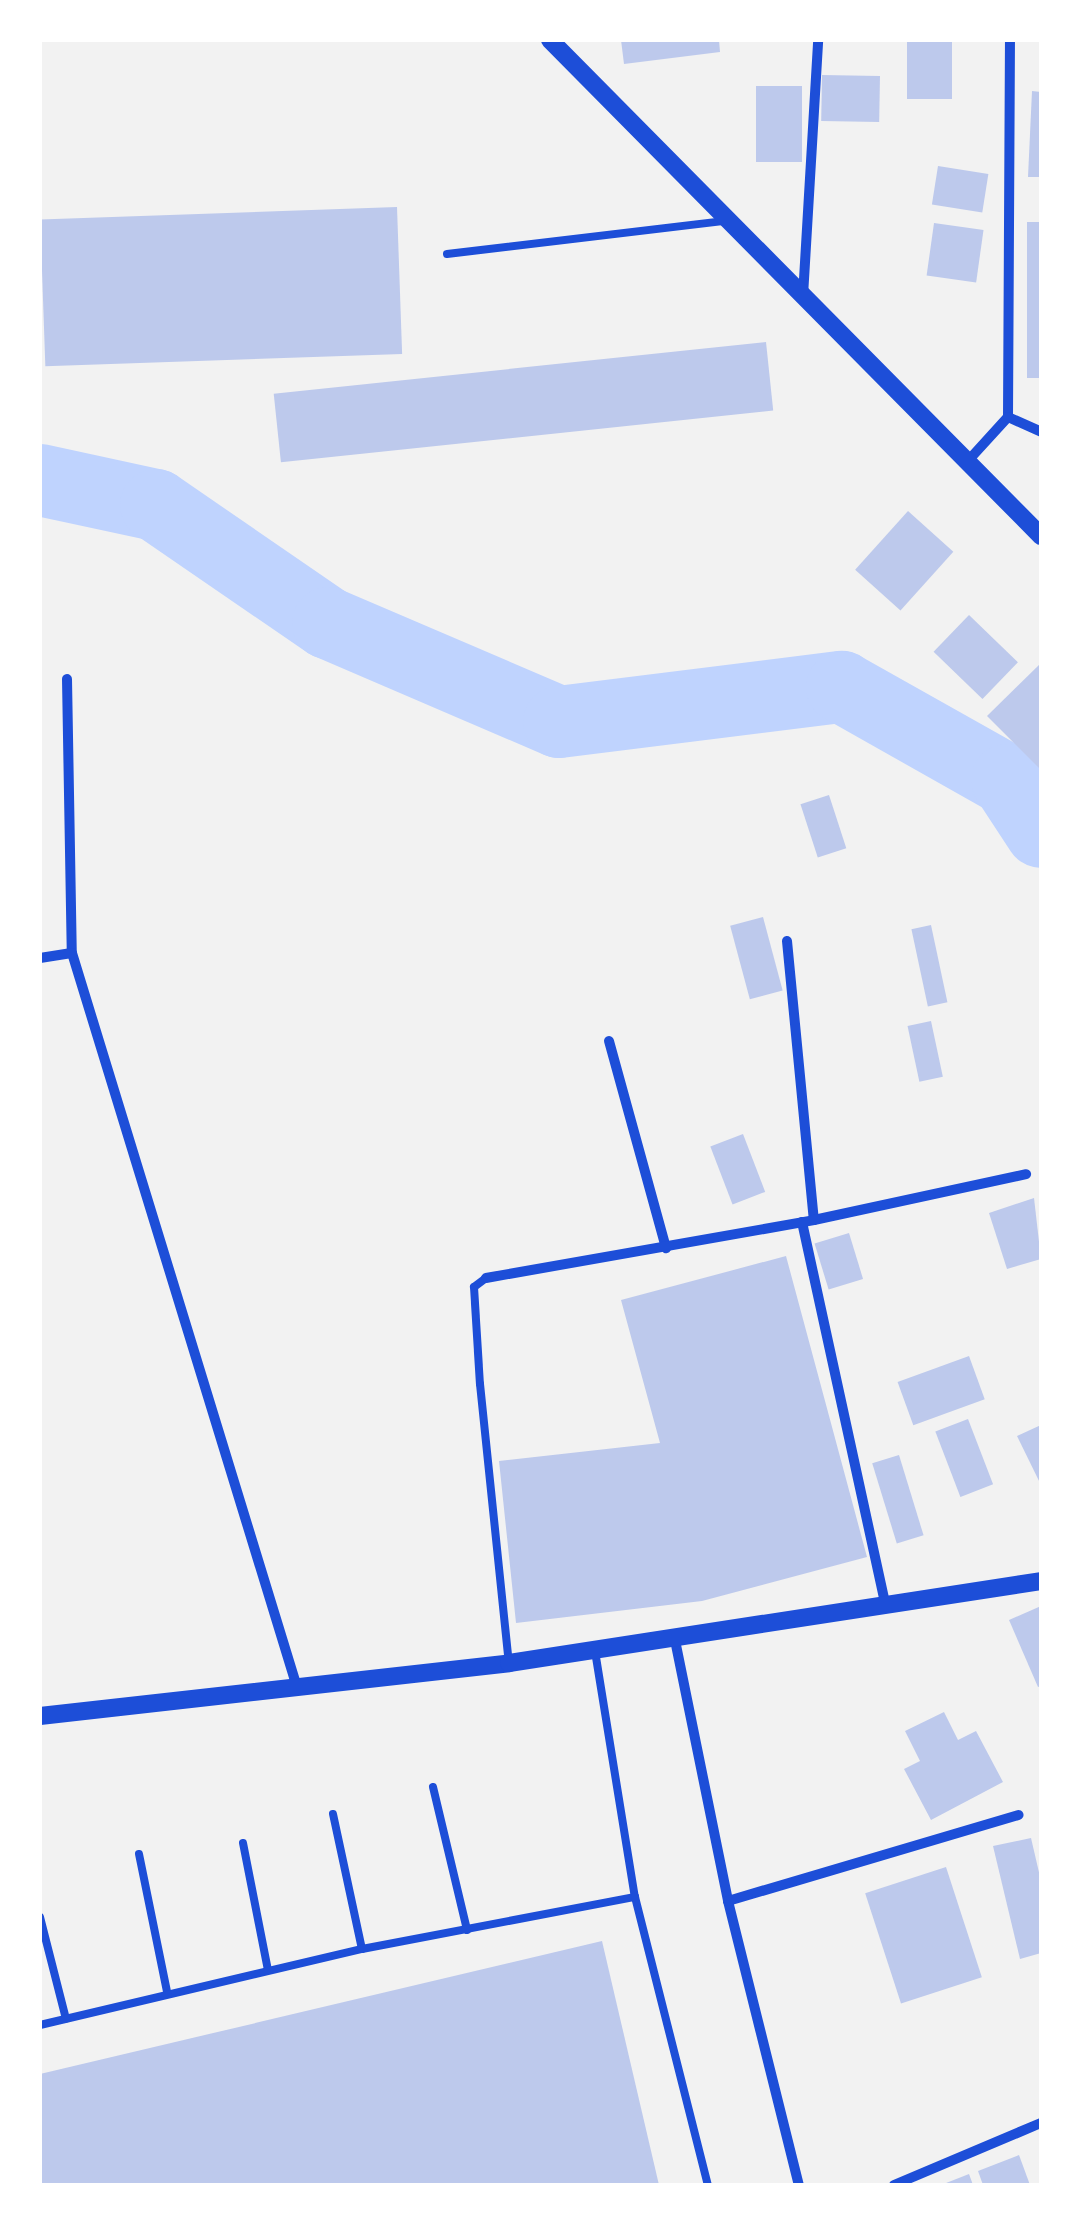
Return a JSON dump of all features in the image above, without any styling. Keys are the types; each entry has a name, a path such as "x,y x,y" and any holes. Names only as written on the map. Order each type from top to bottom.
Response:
{"street":[{"path":"550,40 1041,536"},
{"path":"803,297 818,40"},
{"path":"966,463 1008,417 1010,40"},
{"path":"1008,417 1041,432"},
{"path":"68,680 72,954 296,1684"},
{"path":"787,941 808,1221 887,1608"},
{"path":"40,958 72,954"},
{"path":"609,1041 666,1248"},
{"path":"486,1278 808,1221 1026,1174"},
{"path":"40,1716 296,1684 509,1663 887,1608 1041,1581"},
{"path":"675,1640 728,1901 799,2185"},
{"path":"728,1901 1019,1815"},
{"path":"894,2185 1041,2123"}],"lane":[{"path":"448,254 725,220"},
{"path":"486,1278 474,1287 480,1384 509,1663"},
{"path":"595,1651 635,1897 708,2185"},
{"path":"433,1787 467,1930"},
{"path":"333,1814 362,1948"},
{"path":"243,1843 268,1970"},
{"path":"139,1854 167,1992"},
{"path":"40,2025 362,1948 635,1897"},
{"path":"40,1916 66,2019"}],"building":[{"path":"621,40 719,40 720,52 624,64"},
{"path":"907,40 952,40 952,99 907,99"},
{"path":"822,75 880,76 879,122 821,121"},
{"path":"756,86 802,86 802,162 756,162"},
{"path":"1032,91 1041,92 1041,177 1028,177"},
{"path":"938,166 988,174 982,212 932,205"},
{"path":"397,207 402,354 45,366 40,219"},
{"path":"1027,222 1041,222 1041,378 1027,378"},
{"path":"934,223 984,230 976,282 927,275"},
{"path":"766,342 773,411 281,462 274,394"},
{"path":"908,511 953,552 900,611 855,570"},
{"path":"969,615 1018,662 982,699 934,652"},
{"path":"1041,663 1041,770 987,716"},
{"path":"829,795 846,848 818,858 800,804"},
{"path":"763,917 783,990 750,999 730,926"},
{"path":"931,925 947,1002 928,1006 911,929"},
{"path":"931,1021 943,1077 919,1082 908,1026"},
{"path":"743,1134 765,1192 733,1204 710,1147"},
{"path":"1034,1198 1041,1259 1007,1269 989,1213"},
{"path":"849,1233 863,1279 829,1289 815,1244"},
{"path":"786,1256 867,1557 702,1601 516,1623 499,1461 660,1443 621,1300"},
{"path":"969,1356 985,1399 913,1425 898,1382"},
{"path":"968,1419 993,1484 960,1497 935,1432"},
{"path":"1041,1425 1041,1485 1017,1436"},
{"path":"899,1455 924,1535 897,1544 872,1463"},
{"path":"1041,1606 1041,1686 1038,1687 1009,1620"},
{"path":"944,1712 958,1740 976,1731 1003,1782 931,1820 904,1769 920,1761 905,1731"},
{"path":"1031,1838 1041,1881 1041,1953 1020,1959 993,1846"},
{"path":"946,1867 982,1977 901,2004 865,1893"},
{"path":"602,1941 659,2185 40,2185 40,2074"},
{"path":"1019,2155 1030,2185 983,2185 978,2171"},
{"path":"969,2174 973,2185 941,2185"}],"waterway":[{"path":"40,480 156,505 328,623 559,722 842,687 1007,780 1041,832"}]}
